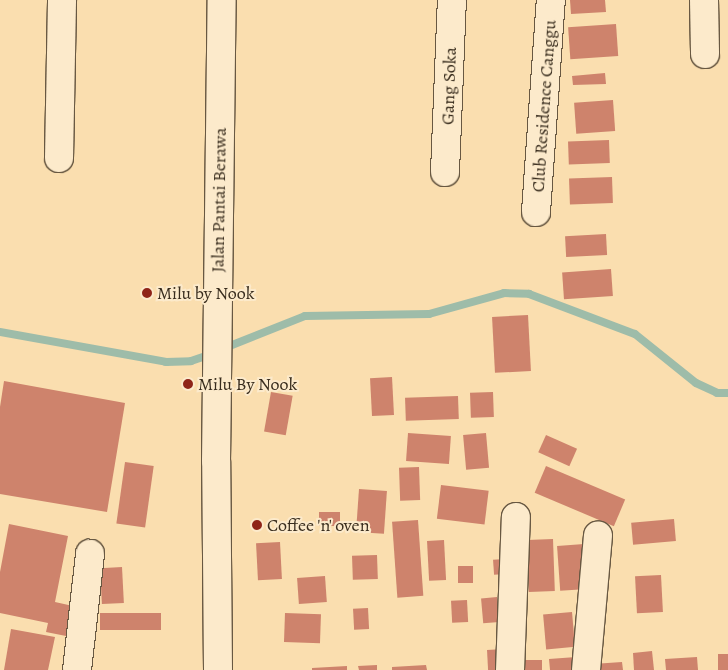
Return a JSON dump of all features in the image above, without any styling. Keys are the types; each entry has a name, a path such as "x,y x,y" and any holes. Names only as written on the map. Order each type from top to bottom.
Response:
{"street":[{"path":"59,158 62,0"},
{"name":"Jalan Pantai Berawa","path":"218,670 216,461 222,0"},
{"name":"Gang Soka","path":"445,172 452,0"},
{"name":"Club Residence Canggu","path":"536,212 551,0"},
{"path":"704,0 705,54"},
{"path":"510,670 516,517"},
{"path":"586,670 598,536"},
{"path":"77,670 90,554"}],"building":[{"path":"570,0 605,0 606,12 571,14"},
{"path":"616,24 618,56 570,59 568,27"},
{"path":"605,73 606,84 573,85 572,76"},
{"path":"613,100 615,131 576,134 574,103"},
{"path":"609,140 610,163 569,164 568,141"},
{"path":"612,177 613,203 570,204 569,179"},
{"path":"606,234 607,255 566,257 565,236"},
{"path":"611,269 613,296 564,299 562,272"},
{"path":"528,315 531,371 495,373 492,317"},
{"path":"392,377 394,415 372,416 370,378"},
{"path":"4,381 125,403 107,512 0,494 0,407"},
{"path":"271,392 293,396 286,435 264,431"},
{"path":"493,392 494,417 471,418 470,393"},
{"path":"458,396 459,419 406,421 405,398"},
{"path":"408,433 451,436 449,464 406,461"},
{"path":"486,433 489,468 466,470 463,435"},
{"path":"546,435 577,449 569,466 538,452"},
{"path":"125,462 154,466 145,527 116,523"},
{"path":"546,466 625,500 614,526 535,493"},
{"path":"419,467 420,500 400,501 399,468"},
{"path":"441,485 489,491 484,525 437,519"},
{"path":"359,489 387,491 384,534 356,532"},
{"path":"319,512 340,512 340,526 319,526"},
{"path":"674,519 676,541 633,545 631,523"},
{"path":"418,520 423,596 397,598 392,522"},
{"path":"9,524 68,536 55,602 82,608 76,638 46,632 48,623 0,613 0,572"},
{"path":"553,539 555,591 529,592 527,540"},
{"path":"444,540 446,580 429,581 427,541"},
{"path":"280,542 282,579 258,580 256,543"},
{"path":"584,544 587,589 560,591 557,546"},
{"path":"377,555 378,579 353,580 352,556"},
{"path":"505,559 506,574 494,575 493,560"},
{"path":"458,566 473,566 473,583 458,583"},
{"path":"122,567 124,603 102,604 100,568"},
{"path":"661,575 663,612 637,613 635,576"},
{"path":"325,576 327,602 299,604 297,578"},
{"path":"497,597 499,622 483,623 481,598"},
{"path":"467,600 468,622 452,623 451,601"},
{"path":"368,608 369,629 354,630 353,609"},
{"path":"572,612 575,647 546,649 543,615"},
{"path":"100,613 161,613 161,630 100,630"},
{"path":"285,613 321,614 320,643 284,642"},
{"path":"11,629 55,637 48,670 4,670"},
{"path":"504,649 505,670 488,670 487,650"},
{"path":"652,651 654,670 634,670 633,653"},
{"path":"718,654 728,654 728,670 718,670"},
{"path":"576,657 577,670 550,670 549,659"},
{"path":"697,657 698,670 666,670 665,659"},
{"path":"520,660 542,660 542,670 520,670"},
{"path":"622,662 623,670 593,670 593,664"},
{"path":"377,665 377,670 359,670 358,666"},
{"path":"426,665 427,670 392,670 392,667"},
{"path":"347,666 347,670 312,670 312,668"}],"waterway":[{"path":"222,349 305,316 429,314 504,293 529,294 635,334 696,383 717,393 728,393"},
{"path":"0,332 166,362 191,361 211,354"}],"place":[{"name":"Milu by Nook","path":"147,293"},
{"name":"Milu By Nook","path":"188,384"},
{"name":"Coffee 'n' oven","path":"257,525"}]}
